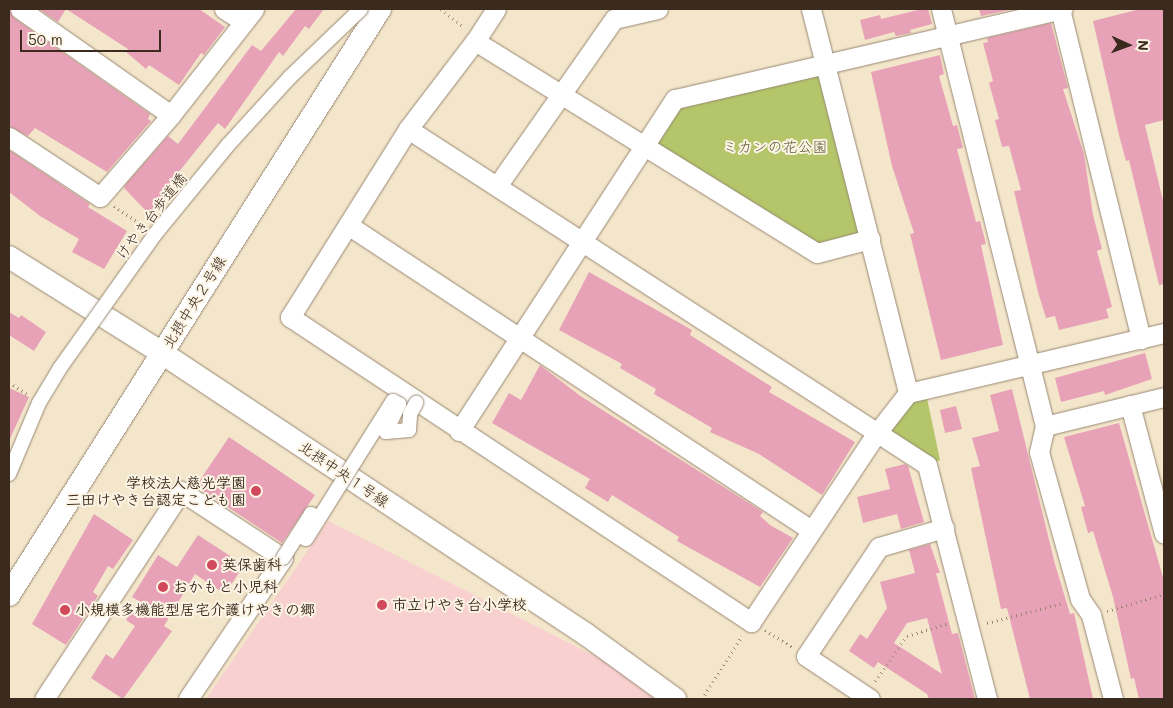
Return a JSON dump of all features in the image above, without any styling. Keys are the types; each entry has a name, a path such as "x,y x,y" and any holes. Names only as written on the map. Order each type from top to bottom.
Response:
{"street":[{"path":"20,9 171,115"},
{"path":"9,137 100,197 171,115 249,15 224,9"},
{"name":"けやき台歩道橋","path":"9,474 39,403 156,233 228,145 290,77 361,9"},
{"name":"北摂中央２号線","path":"9,595 380,9"},
{"path":"496,9 476,41 408,128 290,317 416,403 752,622 876,434 908,393 1029,363 1164,333"},
{"path":"497,186 614,19 658,9"},
{"path":"811,9 908,393"},
{"path":"940,9 1044,426 1039,452 1080,599 1091,615 1113,699"},
{"path":"459,431 581,240 675,99 1061,9 1141,339"},
{"path":"476,41 817,253 870,239"},
{"path":"408,128 876,434 927,465 987,699"},
{"path":"348,225 811,530"},
{"name":"北摂中央１号線","path":"9,257 162,353 579,630 674,699"},
{"path":"1044,426 1164,397"},
{"path":"188,699 311,514 315,516 302,537 306,539 393,401 399,404 386,432 409,430 410,414 416,403"},
{"path":"1130,405 1164,534"},
{"path":"44,699 181,491 283,558"},
{"path":"867,697 806,656 879,547 944,528"}],"path":[{"path":"441,9 463,26 476,41"},
{"path":"100,197 156,233"},
{"path":"9,382 39,403"},
{"path":"1091,615 1164,594"},
{"path":"867,697 907,636 1080,599"},
{"path":"702,699 752,622 806,656"}],"shaded area":[{"name":"市立けやき台小学校","path":"328,521 660,689 673,699 206,699"}],"green space":[{"name":"ミカンの花公園","path":"824,63 870,239 817,253 644,144 675,99"},
{"path":"925,389 940,460 927,465 876,434"}],"building":[{"path":"9,9 14,18 150,114 148,119 151,121 107,172 35,128 28,136 9,126"},
{"path":"39,9 66,9 58,22"},
{"path":"66,9 199,9 225,27 204,55 201,53 179,85 149,65 146,69 126,52 128,49"},
{"path":"296,9 324,9 309,29 305,26 283,56 279,52 225,129 218,123 166,188 170,193 150,215 124,188 126,184 168,136 178,144 252,45 261,51"},
{"path":"928,9 932,24 910,30 911,33 896,36 894,32 865,40 860,20 880,15 881,19"},
{"path":"979,9 1014,9 981,16"},
{"path":"1140,9 1164,9 1164,120 1145,125 1164,205 1164,284 1159,285 1129,160 1126,161 1119,135 1093,21"},
{"path":"1051,23 1068,88 1063,89 1084,154 1093,215 1102,249 1097,251 1112,307 1106,309 1109,318 1059,330 1055,316 1046,318 1038,292 1014,191 1021,190 1009,146 1002,147 995,120 999,119 989,83 993,81 983,43 988,42 987,38"},
{"path":"940,55 944,74 939,76 953,126 957,125 963,148 957,149 976,222 980,221 986,244 981,245 1003,345 941,360 910,234 914,233 892,166 871,72"},
{"path":"9,150 90,204 88,207 127,231 104,269 72,252 79,239 40,216 9,192"},
{"path":"589,272 692,330 690,335 772,387 769,392 855,442 822,495 759,454 710,432 712,428 654,394 656,389 620,368 622,364 559,330"},
{"path":"9,312 19,318 21,315 46,332 34,351 9,335"},
{"path":"1145,353 1152,379 1105,395 1104,391 1061,402 1055,378"},
{"path":"540,365 579,395 763,512 760,516 770,525 793,538 760,587 677,541 679,537 612,495 608,502 585,488 590,479 492,423 509,393 521,400"},
{"path":"9,388 29,397 9,441"},
{"path":"1012,389 1055,564 1070,614 1074,613 1093,699 1030,699 1007,608 1001,609 971,468 980,466 972,438 999,431 990,395"},
{"path":"956,406 962,429 945,433 940,410"},
{"path":"1119,423 1164,581 1164,699 1139,699 1134,678 1131,679 1113,597 1093,531 1088,533 1081,507 1085,506 1064,437"},
{"name":"学校法人慈光学園 三田けやき台認定こども園","path":"229,437 315,495 282,543 196,486"},
{"path":"905,464 908,466 924,522 901,529 897,514 863,523 857,497 890,489 885,469"},
{"name":"小規模多機能型居宅介護けやきの郷","path":"94,514 133,540 113,569 108,566 93,592 98,596 66,645 32,624"},
{"path":"198,535 244,565 225,594 195,574 164,626 172,631 123,699 91,678 106,654 113,659 135,626 126,620 139,601 132,597 158,555 177,567"},
{"path":"930,544 940,573 936,573 952,634 958,633 975,699 929,699 927,694 878,662 874,668 849,651 860,634 867,639 887,608 880,582 915,573 909,550","holes":["927,618 942,674 894,643 907,623"]}],"place":[{"name":"学校法人慈光学園 三田けやき台認定こども園","path":"256,491"},
{"name":"英保歯科","path":"212,565"},
{"name":"おかもと小児科","path":"163,587"},
{"name":"市立けやき台小学校","path":"382,605"},
{"name":"小規模多機能型居宅介護けやきの郷","path":"65,610"}]}
